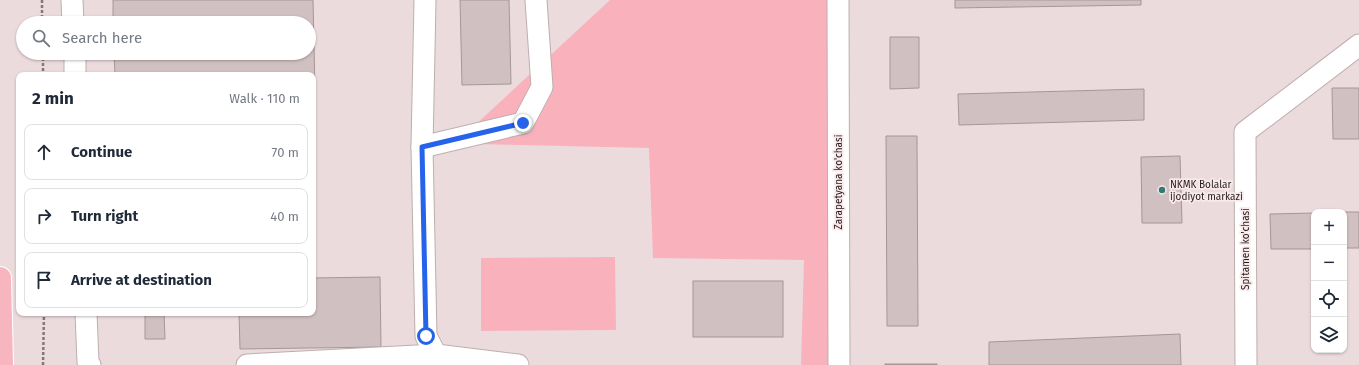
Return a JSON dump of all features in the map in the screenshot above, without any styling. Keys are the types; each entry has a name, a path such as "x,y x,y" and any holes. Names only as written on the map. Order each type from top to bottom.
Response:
{"main road":[{"path":"0,278 2,365"}],"street":[{"path":"72,0 73,16"},
{"path":"425,0 422,147 426,336 436,355"},
{"path":"422,147 523,123 542,88 536,0"},
{"name":"Zarapetyana ko'chasi","path":"838,0 838,365"},
{"name":"Spitamen ko'chasi","path":"1246,365 1245,132 1359,45"},
{"path":"75,60 76,72"},
{"path":"86,316 88,362 90,365"},
{"path":"247,365 436,355 518,365"}],"path":[{"path":"42,0 42,16"},
{"path":"43,60 43,72"},
{"path":"43,365 44,316"}],"shaded area":[{"path":"610,0 827,0 835,365 801,365 804,260 653,258 649,148 473,144 473,127"},
{"path":"615,257 616,330 481,331 481,258"}],"building":[{"path":"113,0 313,0 313,16 113,16"},
{"path":"460,0 509,0 511,84 462,85"},
{"path":"955,0 1141,0 1141,5 955,8"},
{"path":"890,37 919,37 919,88 890,89"},
{"path":"114,60 314,60 315,72 115,72"},
{"path":"1332,88 1359,88 1359,139 1333,139"},
{"path":"1144,89 1144,120 959,125 958,94"},
{"path":"886,136 917,136 918,326 887,326"},
{"path":"1180,156 1182,223 1142,223 1141,157"},
{"path":"1347,212 1359,212 1359,248 1347,248"},
{"path":"1311,213 1311,249 1271,249 1270,214"},
{"path":"380,277 381,347 240,349 239,316 316,316 316,278"},
{"path":"693,281 783,281 783,337 693,337"},
{"path":"145,316 164,316 165,339 145,339"},
{"path":"1180,334 1181,365 989,365 989,342"},
{"path":"937,364 937,365 885,365"}],"place":[{"name":"NKMK Bolalar ijodiyot markazi","path":"1162,190"}],"route":[{"path":"426,336 422,147 523,123"}]}
